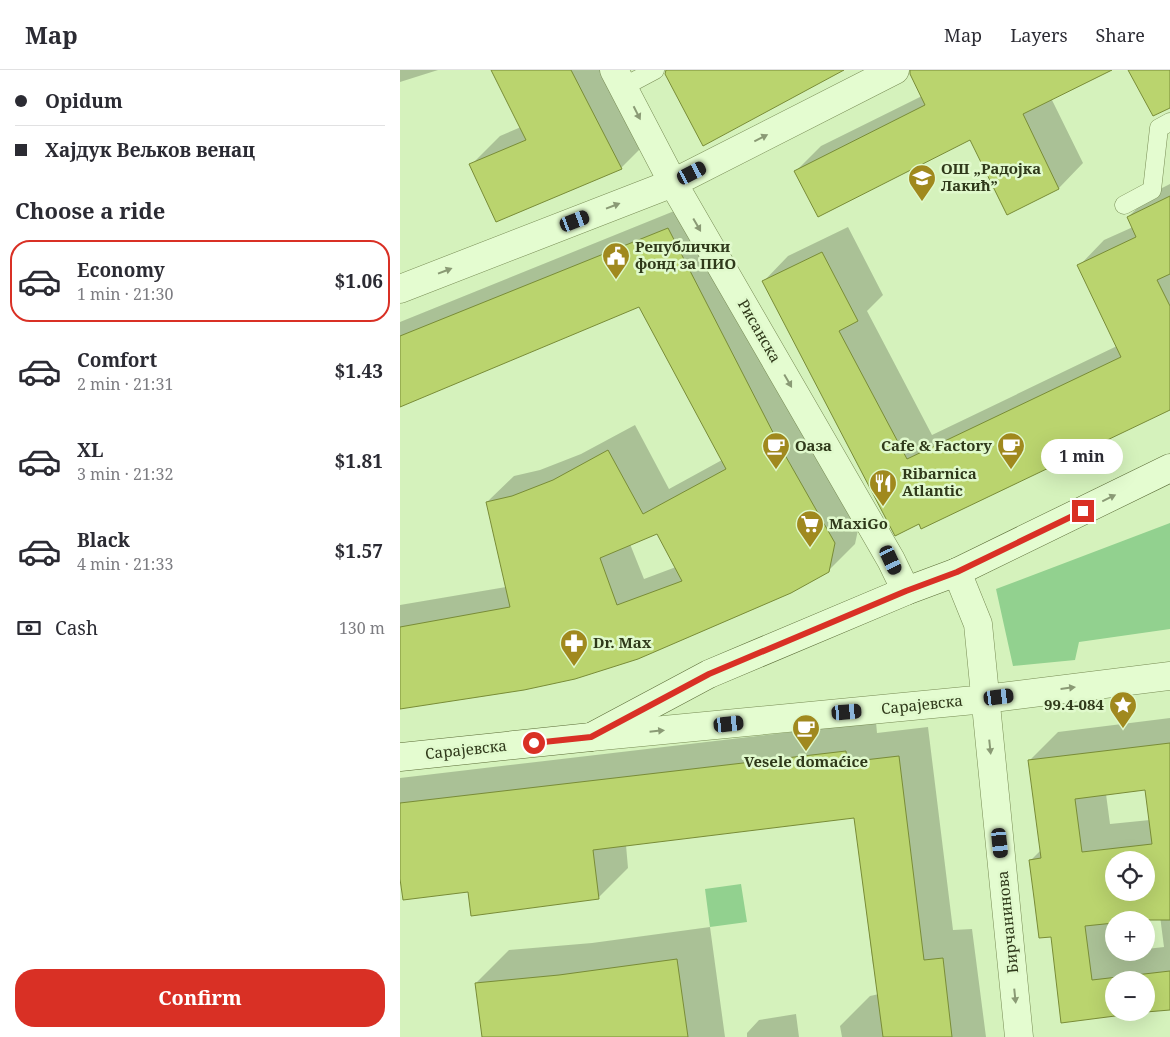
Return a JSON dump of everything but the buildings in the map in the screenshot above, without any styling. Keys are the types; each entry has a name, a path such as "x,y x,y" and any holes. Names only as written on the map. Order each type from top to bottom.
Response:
{"street":[{"path":"400,289 673,183 895,70"},
{"name":"Рисанска","path":"619,79 673,183 891,560 906,591"},
{"name":"Сарајевска","path":"591,737 709,674 906,591 957,572 1170,468"},
{"name":"Бирчанинова","path":"957,572 978,624 1019,1037"},
{"name":"Сарајевска","path":"400,757 985,699 1170,676"}],"lane":[{"path":"619,79 655,70"},
{"path":"1124,205 1152,190 1159,128 1170,122"}],"green space":[{"path":"1170,523 1170,629 1079,642 1075,660 1013,666 996,589"},
{"path":"741,884 747,922 710,927 705,889"}],"place":[{"name":"ОШ „Радојка Лакић”","path":"922,202"},
{"name":"Републички фонд за ПИО","path":"616,280"},
{"name":"Оаза","path":"776,470"},
{"name":"Cafe & Factory","path":"1011,470"},
{"name":"Ribarnica Atlantic","path":"883,507"},
{"name":"MaxiGo","path":"810,548"},
{"name":"Dr. Max","path":"574,667"},
{"name":"99.4-084","path":"1123,729"},
{"name":"Vesele domaćice","path":"806,752"}],"route":[{"path":"534,743 591,737 670,693 709,674 906,591 957,572 1083,511"}]}
